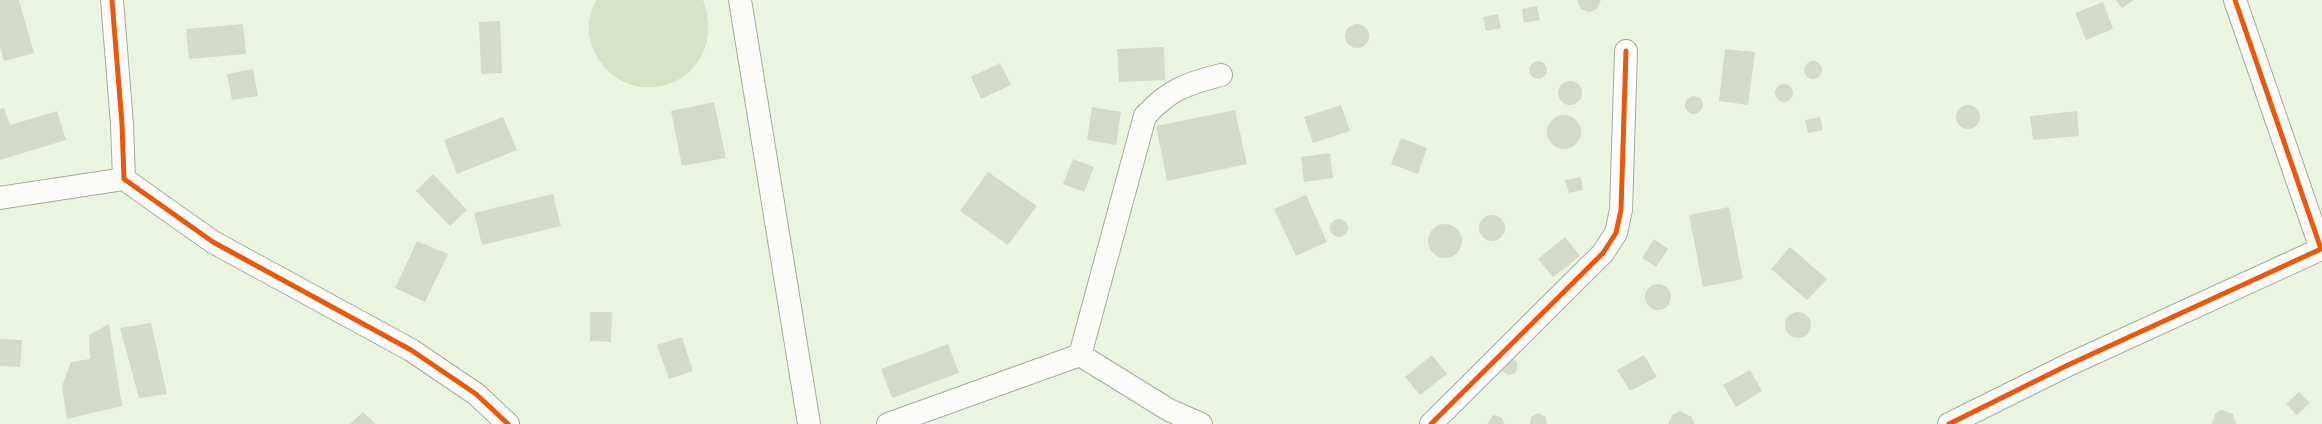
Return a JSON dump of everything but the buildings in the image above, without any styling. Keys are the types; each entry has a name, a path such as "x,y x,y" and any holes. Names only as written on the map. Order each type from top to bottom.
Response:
{"street":[{"path":"112,0 122,124 124,179"},
{"path":"740,0 809,424"},
{"path":"1949,424 2068,365 2322,252 2235,0"},
{"path":"1431,424 1603,253 1616,233 1621,210 1626,51"},
{"path":"1080,355 1145,116 1161,99 1188,84 1221,75"},
{"path":"0,198 124,179 213,242 411,350 476,394 508,424"},
{"path":"888,424 1080,355"},
{"path":"1080,355 1170,410 1201,424"}],"green space":[{"path":"596,0 703,0 708,28 704,51 691,70 674,82 653,87 632,85 612,75 596,55 593,48 589,34 589,21"}],"cycle path":[{"path":"112,0 122,124 124,179 213,242 411,350 476,394 508,424"},
{"path":"1949,424 2068,365 2321,249 2235,0"},
{"path":"1431,424 1603,253 1616,233 1621,210 1626,51"}]}
